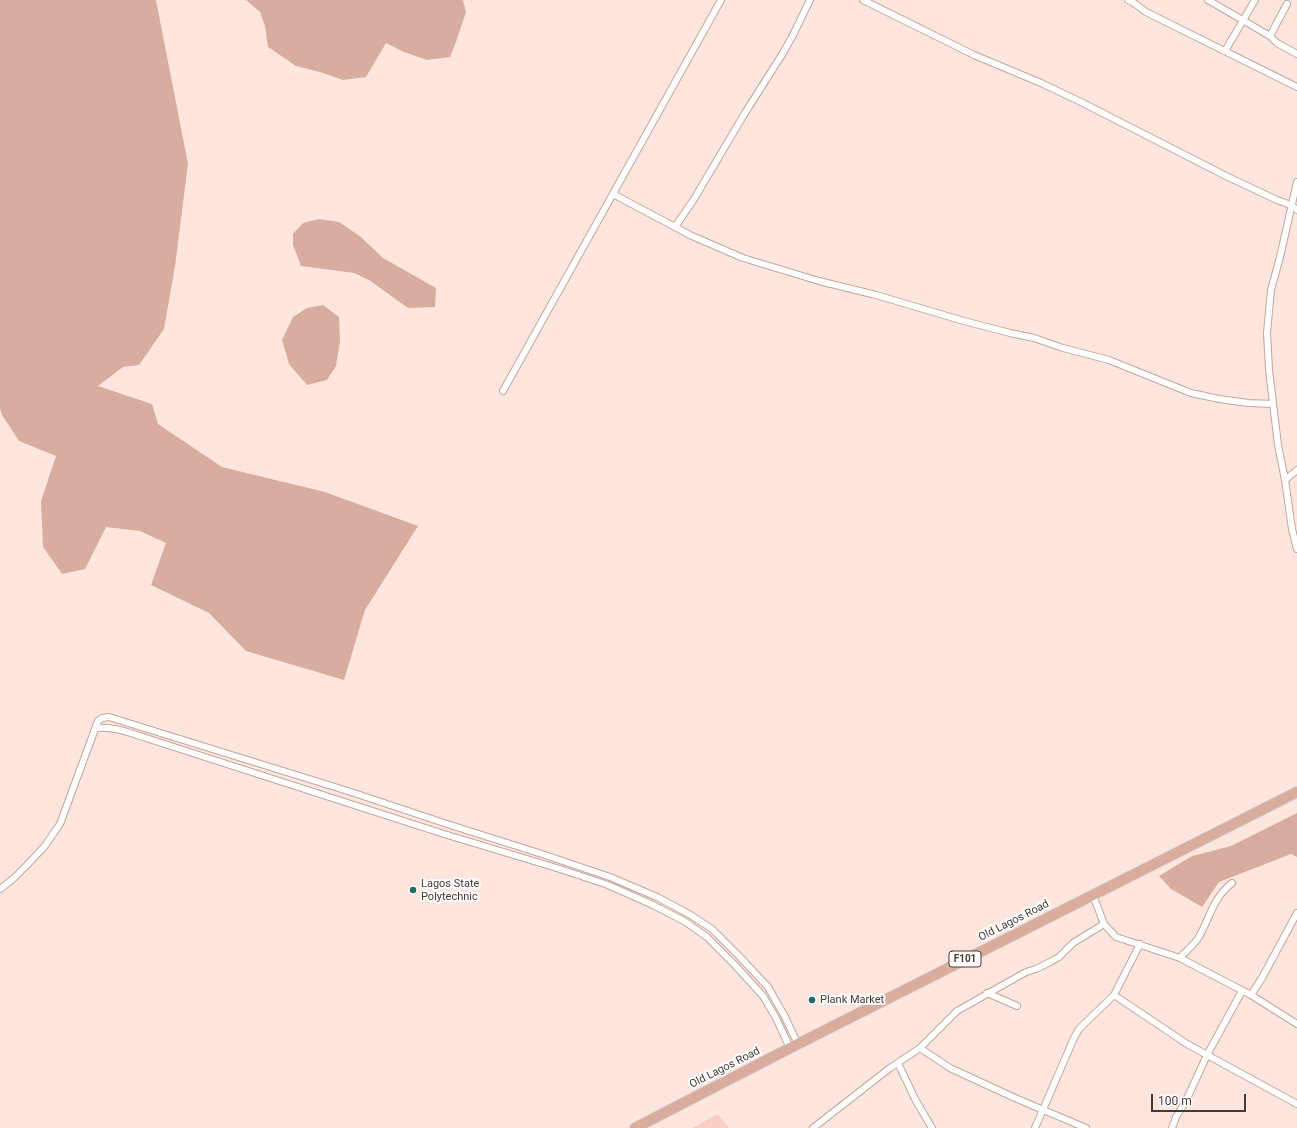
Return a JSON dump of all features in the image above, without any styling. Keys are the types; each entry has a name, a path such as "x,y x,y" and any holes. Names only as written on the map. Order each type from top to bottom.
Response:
{"main road":[{"name":"Old Lagos Road","path":"635,1128 1297,792"}],"street":[{"path":"502,391 721,0"},
{"path":"675,227 783,53 810,0"},
{"path":"1128,0 1146,12 1297,87"},
{"path":"1208,0 1270,36 1277,43 1297,54"},
{"path":"1225,51 1255,0"},
{"path":"867,1 974,55 1041,83 1081,102 1228,177 1291,205 1297,210"},
{"path":"1270,36 1288,4"},
{"path":"1297,182 1271,290 1267,318 1268,352 1278,445 1292,529 1297,549"},
{"path":"613,194 692,236 743,258 819,281 876,295 964,321 1034,338 1069,350 1109,360 1191,393 1248,403 1273,404"},
{"path":"1285,480 1297,470"},
{"path":"0,889 28,864 44,846 60,824 98,721 102,718 109,717 351,792 461,829 542,854 610,877 657,897 689,914 712,930 768,987 784,1015 794,1046"},
{"path":"96,728 106,727 119,729 444,834 560,869 608,885 653,905 707,937 763,996 794,1046"},
{"path":"1180,958 1199,936 1219,896 1232,883"},
{"path":"1093,895 1104,924 1116,937 1180,958 1251,996 1297,1024"},
{"path":"1251,996 1297,913"},
{"path":"813,1128 920,1048 957,1011 1026,972 1052,962 1073,943 1104,924"},
{"path":"1035,1128 1079,1029 1114,995 1140,944"},
{"path":"1172,1128 1207,1055 1242,991"},
{"path":"988,994 1017,1006"},
{"path":"1114,995 1187,1044 1297,1104"},
{"path":"920,1048 950,1068 1015,1098 1086,1128"},
{"path":"898,1063 915,1099 932,1128"}],"shaded area":[{"path":"0,0 156,0 188,164 175,266 164,329 139,365 123,367 98,386 152,404 158,424 222,467 325,492 418,526 365,610 344,680 246,651 209,613 151,585 166,543 140,531 106,527 85,569 62,574 43,547 41,501 56,456 19,441 2,415 0,408"},
{"path":"246,0 463,0 466,12 450,57 427,60 404,52 386,43 366,77 343,80 296,66 268,47 265,26 260,12"},
{"path":"319,219 339,222 361,237 383,258 436,288 435,307 408,308 369,280 354,273 301,266 293,245 293,234 303,223"},
{"path":"323,305 339,317 340,341 336,366 327,380 307,385 289,364 282,340 293,317 307,308"},
{"path":"1297,813 1297,857 1291,854 1219,882 1202,907 1171,889 1159,876 1192,856 1231,846"},
{"path":"718,1114 729,1128 692,1128"}],"place":[{"name":"Lagos State Polytechnic","path":"413,890"},
{"name":"Plank Market","path":"812,1000"}]}
